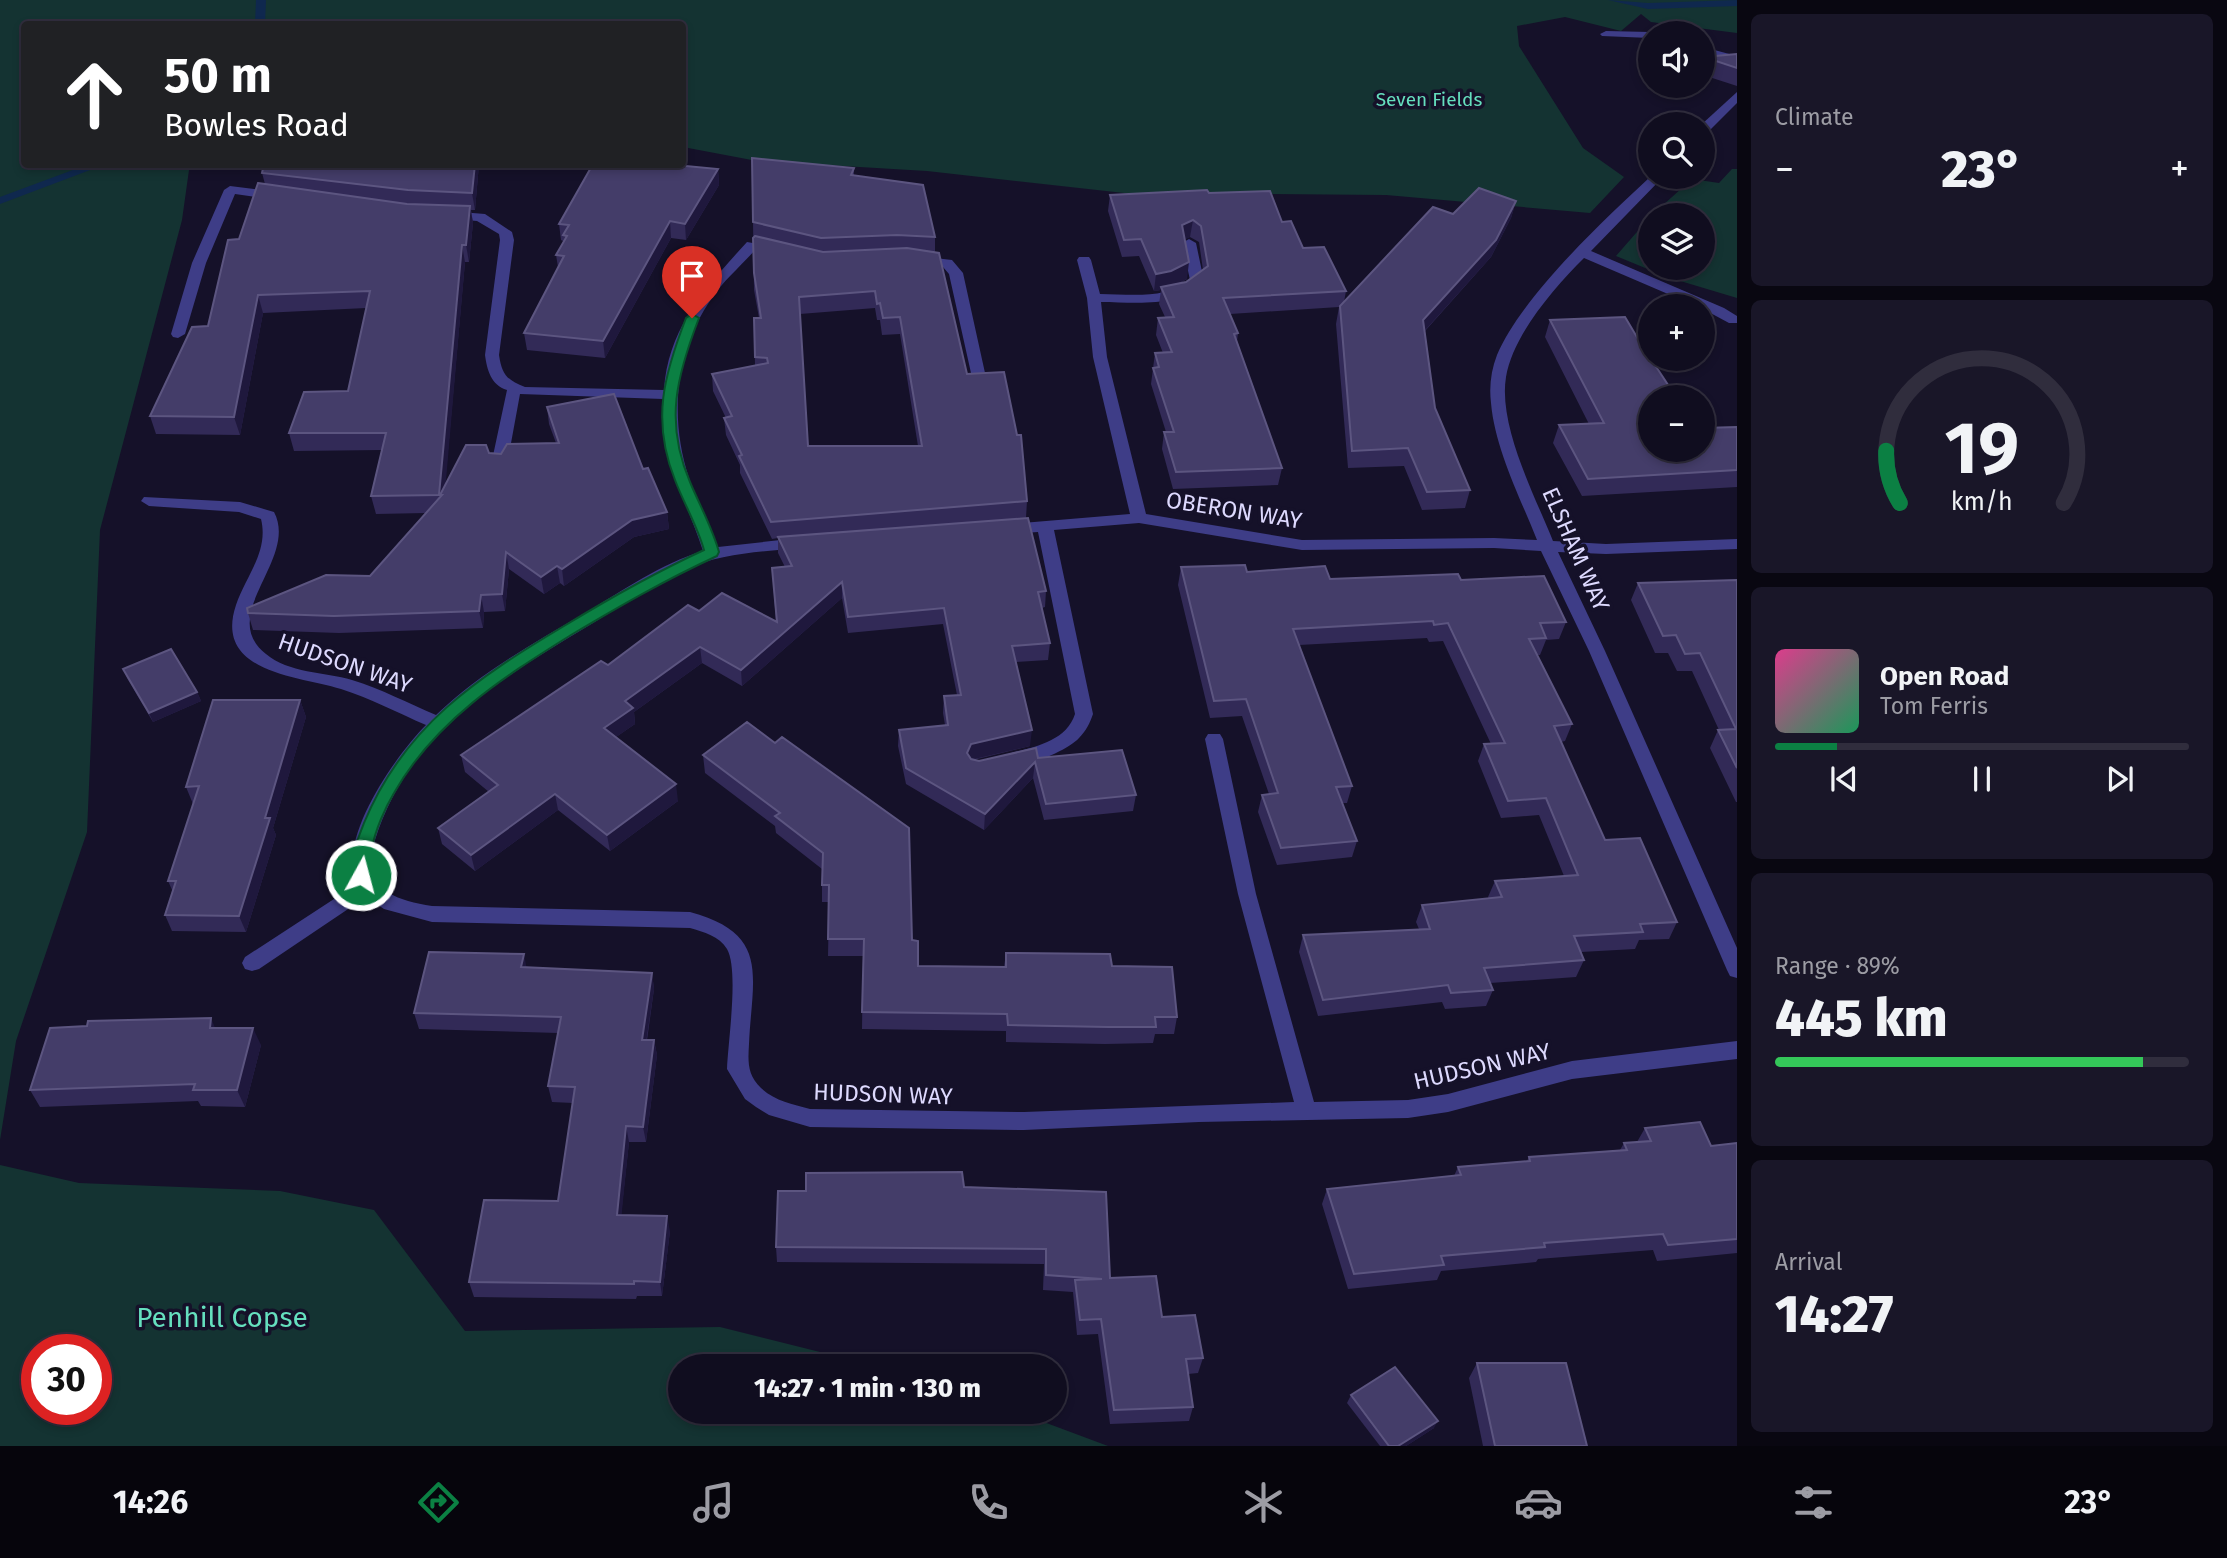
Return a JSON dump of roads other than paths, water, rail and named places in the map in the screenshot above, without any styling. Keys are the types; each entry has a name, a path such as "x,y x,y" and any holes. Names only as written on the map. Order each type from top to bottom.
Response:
{"street":[{"path":"1605,34 1638,35"},
{"path":"1715,54 1737,60"},
{"path":"1715,118 1737,96"},
{"name":"ELSHAM WAY","path":"1645,189 1582,252 1518,329 1504,356 1498,379 1498,404 1508,446 1547,546 1597,651 1737,970"},
{"path":"178,334 206,245 230,190 298,198"},
{"path":"431,215 480,217 505,232 507,240 492,355 498,379 513,389 668,395"},
{"path":"1094,298 1175,296 1189,291 1197,281 1189,243"},
{"path":"712,552 705,527 682,480 674,453 668,395 681,343 705,298 752,245 792,256"},
{"path":"1582,252 1734,320"},
{"path":"902,260 937,260 953,268 980,382"},
{"name":"OBERON WAY","path":"1084,260 1094,298 1100,357 1139,518 1302,545 1494,543 1606,549 1737,544"},
{"path":"499,465 513,389"},
{"name":"HUDSON WAY","path":"149,501 240,507 268,516 273,525 271,540 242,613 242,637 249,649 256,656 277,667 350,686 437,723"},
{"path":"989,530 1139,518"},
{"path":"1003,762 1041,752 1062,742 1075,732 1083,720 1084,714 1045,526"},
{"path":"251,963 367,887 361,875 360,862 371,823 384,794 402,765 437,723 470,694 651,580 712,552 810,542"},
{"path":"1214,739 1247,894 1307,1113"},
{"name":"HUDSON WAY","path":"367,887 393,905 432,914 690,920 723,930 741,954 743,968 737,1069 751,1093 776,1110 792,1115 845,1120 975,1121 1408,1109 1448,1103 1572,1070 1737,1050"}],"waterway":[{"path":"260,21 261,0"},
{"path":"1613,0 1648,6 1737,3"},
{"path":"0,201 90,168"}],"park label":[{"name":"Seven Fields","path":"1429,99"},
{"name":"Penhill Copse","path":"222,1317"}]}
